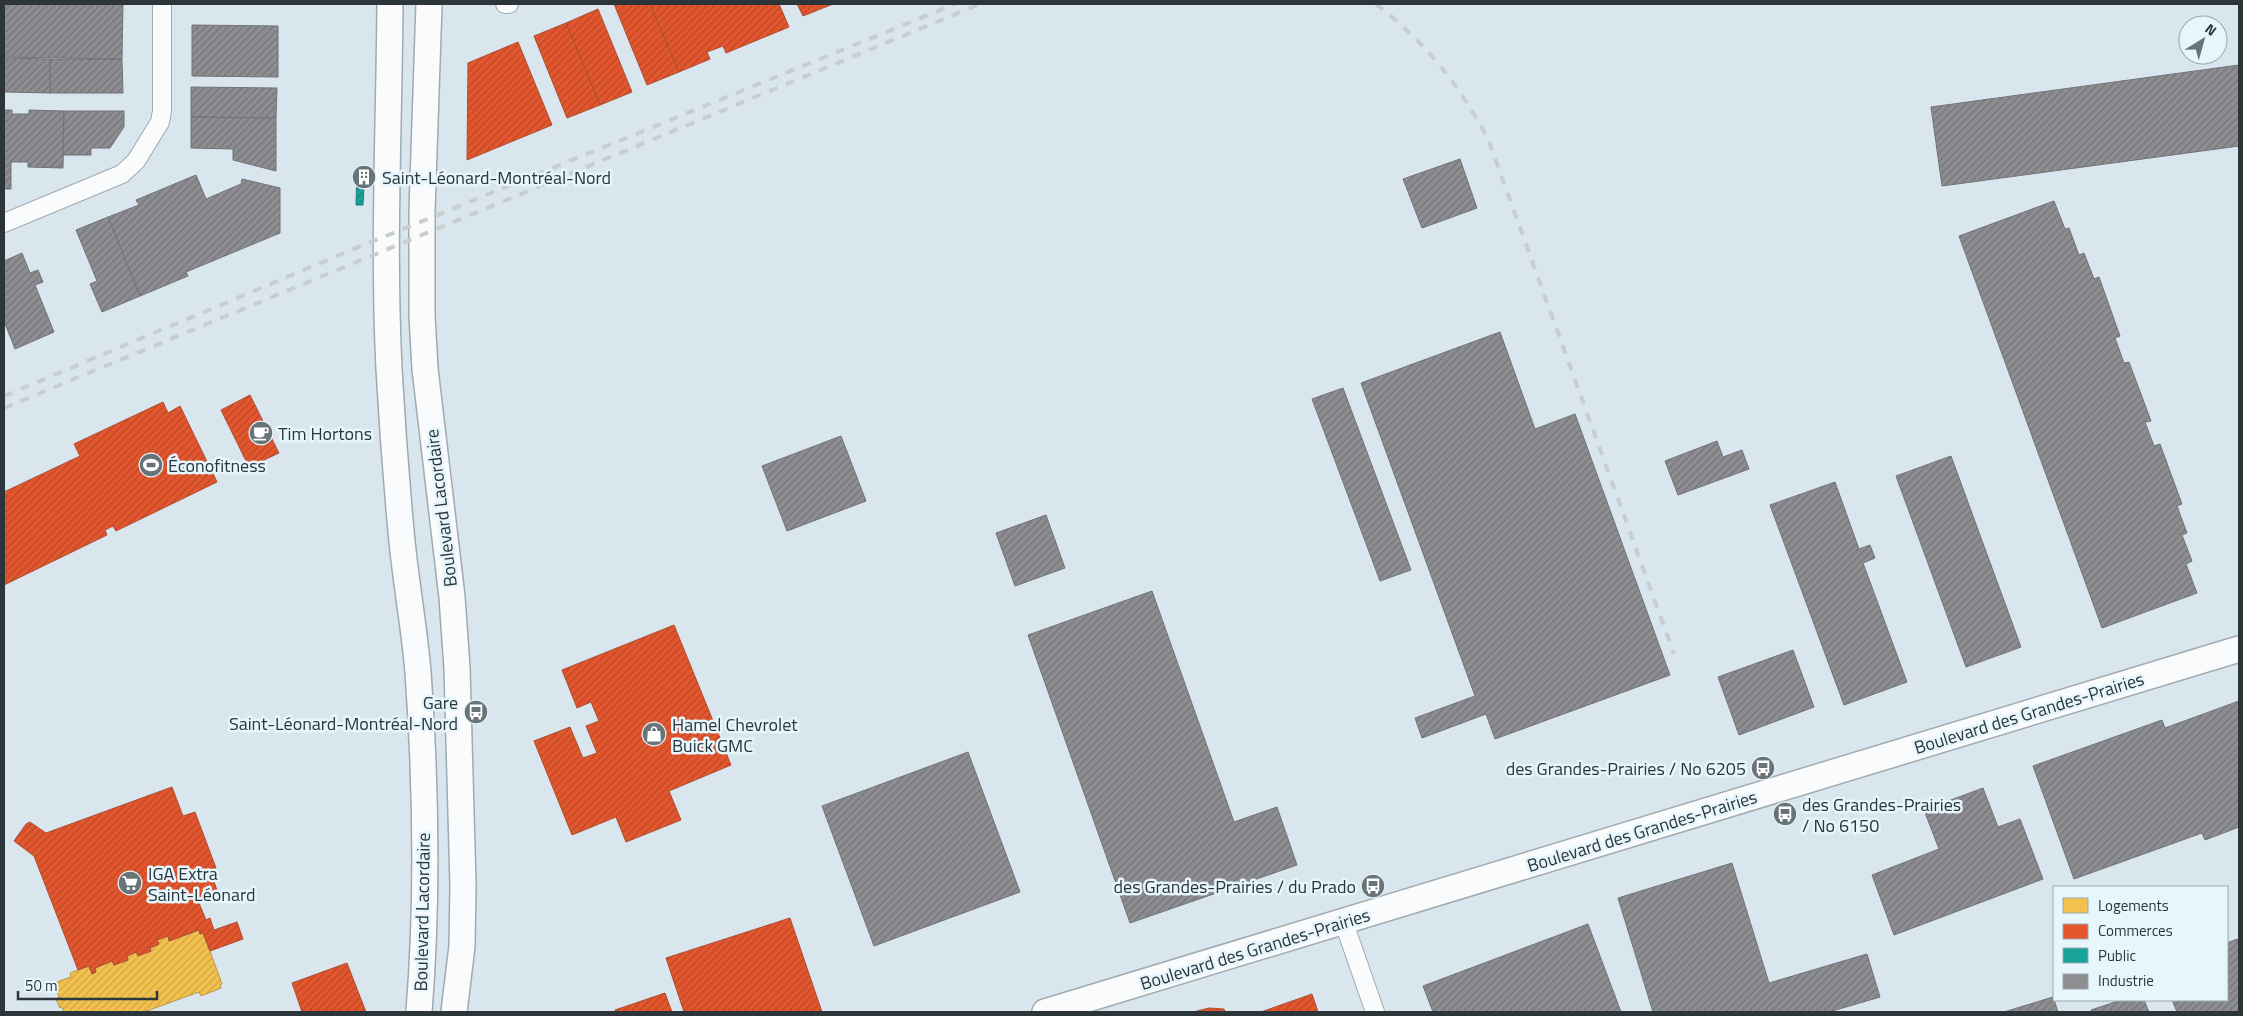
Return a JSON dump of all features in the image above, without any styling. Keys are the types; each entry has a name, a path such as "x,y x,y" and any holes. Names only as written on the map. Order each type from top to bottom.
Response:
{"main road":[{"name":"Boulevard Lacordaire","path":"390,4 387,286 389,368 401,532 418,671 424,825 423,963 419,1012"},
{"name":"Boulevard Lacordaire","path":"429,4 422,211 422,316 425,369 452,597 457,668 463,885 462,946 454,1012"},
{"name":"Boulevard des Grandes-Prairies","path":"1045,1012 2239,649"}],"street":[{"path":"4,223 122,174 136,161 154,134 162,111 162,4"},
{"path":"1344,922 1375,1012"}],"building: Logements":[{"path":"199,930 200,934 203,933 210,951 222,984 220,985 221,988 201,996 199,992 144,1012 64,1012 62,1007 60,1008 56,999 59,997 54,983 71,977 70,973 89,966 92,974 96,972 95,968 112,961 114,965 128,960 127,956 136,952 138,956 151,951 150,948 159,944 157,940 168,936 169,941"}],"building: Commerces":[{"path":"614,4 650,4 679,72 647,85"},
{"path":"650,4 779,4 789,27 726,53 723,46 707,52 710,59 679,72"},
{"path":"797,4 833,4 803,16"},
{"path":"598,9 632,92 600,105 566,23"},
{"path":"566,23 600,105 567,118 534,36"},
{"path":"518,42 552,125 467,160 468,63"},
{"path":"250,395 279,453 249,467 221,410"},
{"path":"163,402 168,413 180,406 217,482 116,531 113,526 105,530 107,535 4,585 4,492 80,456 74,444"},
{"name":"Hamel Chevrolet Buick GMC","path":"674,625 731,765 669,791 681,820 626,842 616,817 572,835 534,741 570,727 583,758 597,753 586,726 599,721 591,702 577,708 562,670"},
{"name":"IGA Extra Saint-Léonard","path":"172,787 183,816 195,812 216,868 210,870 219,896 199,903 206,920 210,918 214,930 237,922 243,939 210,951 203,933 200,934 199,930 169,941 168,936 157,940 159,944 150,948 151,951 138,956 136,952 127,956 128,960 114,965 112,961 95,968 96,972 92,974 89,966 78,970 34,856 14,841 26,824 30,822 46,833"},
{"path":"790,918 822,1012 684,1012 666,958"},
{"path":"347,963 366,1012 302,1012 292,983"},
{"path":"665,993 672,1012 616,1012 615,1010"},
{"path":"1312,994 1318,1012 1261,1012"},
{"path":"1209,1008 1224,1009 1225,1012 1193,1012"}],"building: Public":[{"name":"Saint-Léonard-Montréal-Nord","path":"357,167 372,168 371,187 364,187 363,205 356,205"}],"building: Industrie":[{"path":"4,4 123,4 122,59 4,57"},
{"path":"192,25 278,26 278,77 192,76"},
{"path":"4,58 50,59 50,93 4,92"},
{"path":"50,59 122,59 123,93 50,93"},
{"path":"2239,65 2239,146 1942,186 1931,107"},
{"path":"191,87 277,88 276,118 191,117"},
{"path":"4,110 12,110 12,114 29,114 29,110 64,111 63,168 28,167 28,162 11,162 11,189 4,189"},
{"path":"64,111 124,111 124,127 110,148 91,148 91,155 63,155"},
{"path":"191,117 276,118 276,171 233,160 233,149 191,148"},
{"path":"1460,159 1477,208 1422,228 1403,179"},
{"path":"196,175 206,199 241,184 242,179 280,188 280,233 186,272 188,276 140,296 108,217 139,205 136,200"},
{"path":"2054,201 2065,229 2069,228 2079,255 2084,253 2094,279 2099,277 2120,336 2115,338 2124,363 2129,362 2151,421 2145,422 2154,446 2160,444 2182,504 2177,506 2187,533 2182,535 2192,561 2186,564 2197,593 2102,628 1959,236"},
{"path":"108,217 140,296 102,312 90,284 97,281 76,230"},
{"path":"22,253 30,273 38,270 43,282 35,285 54,332 15,349 4,321 4,261"},
{"path":"1500,332 1535,429 1575,414 1670,675 1495,739 1486,714 1422,738 1415,718 1475,696 1361,383"},
{"path":"1343,388 1411,570 1380,581 1312,399"},
{"path":"841,436 866,501 787,531 762,466"},
{"path":"1717,441 1723,457 1742,450 1749,469 1678,495 1665,461"},
{"path":"1951,456 2021,647 1966,667 1896,476"},
{"path":"1835,482 1859,549 1870,545 1875,558 1863,563 1907,682 1844,705 1770,505"},
{"path":"1046,515 1065,568 1015,586 996,533"},
{"path":"1152,591 1234,822 1277,807 1297,865 1130,923 1028,635"},
{"path":"1793,650 1814,707 1739,735 1718,677"},
{"path":"2239,701 2239,827 2205,840 2202,833 2074,879 2033,766 2162,720 2165,728"},
{"path":"968,752 1020,892 874,946 822,806"},
{"path":"1983,788 1998,827 2020,819 2043,879 1894,935 1872,875 1939,849 1924,810"},
{"path":"1732,863 1769,983 1867,954 1880,997 1829,1012 1653,1012 1618,898"},
{"path":"1588,924 1621,1012 1433,1012 1423,986"},
{"path":"2237,939 2239,945 2239,1012 2177,1012 2172,1001 2228,1001 2228,943"},
{"path":"2053,997 2058,1012 2004,1012"},
{"path":"2118,1001 2144,1001 2149,1012 2092,1012 2091,1010"}],"railway":[{"path":"4,396 349,251 955,4"},
{"path":"4,408 980,4"},
{"path":"1376,4 1410,33 1440,65 1465,100 1488,139 1674,654"}],"place":[{"name":"Saint-Léonard-Montréal-Nord","path":"364,177"},
{"name":"Tim Hortons","path":"261,433"},
{"name":"Éconofitness","path":"151,465"},
{"name":"Gare Saint-Léonard-Montréal-Nord","path":"476,712"},
{"name":"Hamel Chevrolet Buick GMC","path":"654,734"},
{"name":"des Grandes-Prairies / No 6205","path":"1763,768"},
{"name":"des Grandes-Prairies / No 6150","path":"1785,814"},
{"name":"IGA Extra Saint-Léonard","path":"130,883"},
{"name":"des Grandes-Prairies / du Prado","path":"1373,886"}]}
